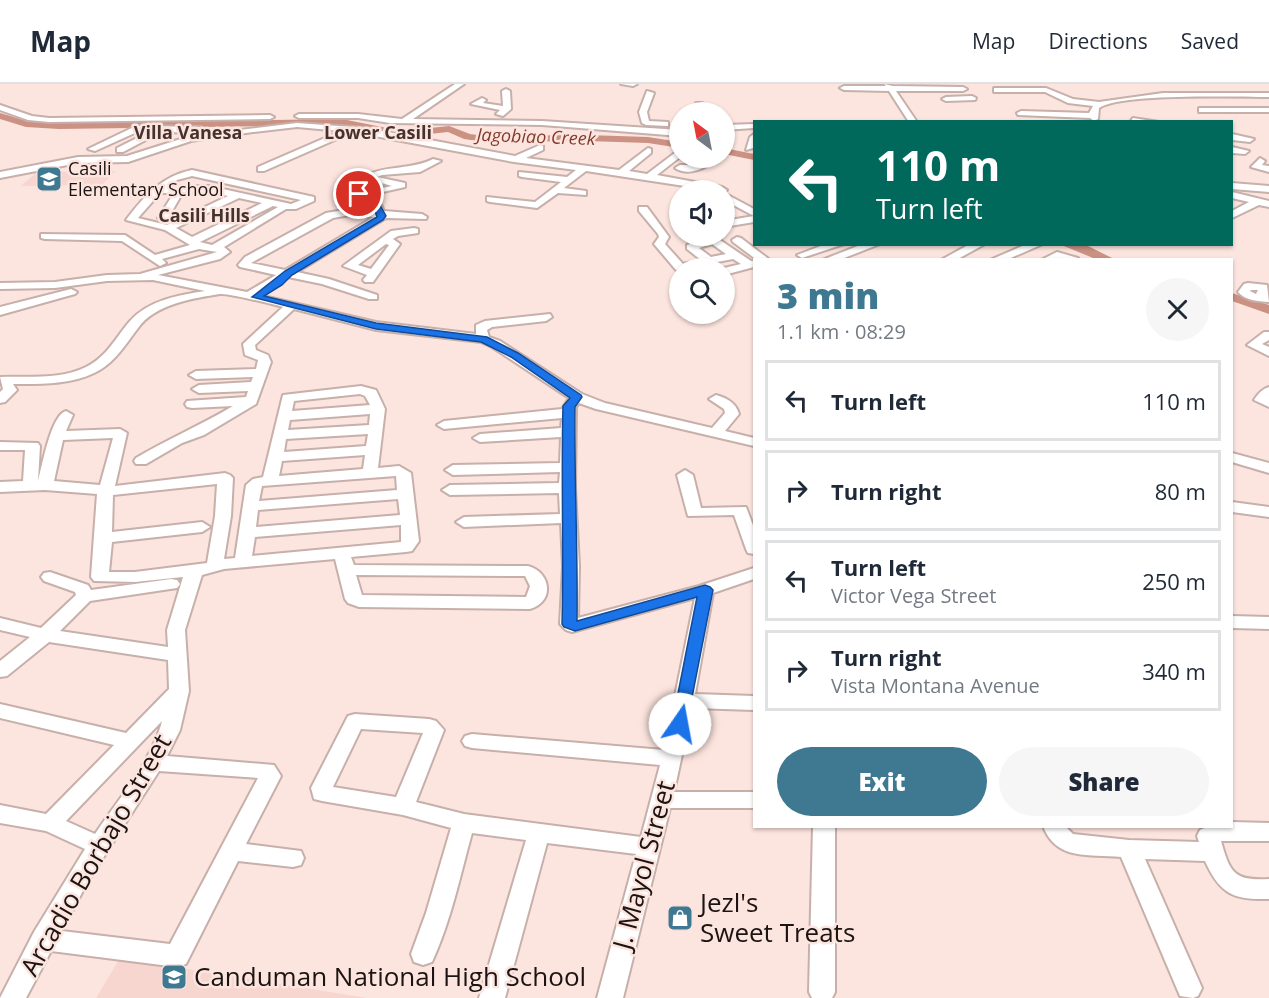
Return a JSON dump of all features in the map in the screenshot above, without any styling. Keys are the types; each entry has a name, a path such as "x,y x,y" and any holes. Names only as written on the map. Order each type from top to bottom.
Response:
{"street":[{"path":"404,121 460,84"},
{"path":"625,84 633,84"},
{"path":"1242,84 1269,93"},
{"path":"844,88 890,86 965,95 937,97"},
{"path":"890,86 909,97 914,120"},
{"path":"997,90 1046,90 1071,101 1269,93"},
{"path":"506,91 507,109"},
{"path":"650,93 643,112 646,123 665,124 669,127"},
{"path":"1079,96 1104,99"},
{"path":"991,98 1049,98"},
{"path":"1093,117 1095,107 1104,99"},
{"path":"482,100 475,104 507,109"},
{"path":"1059,106 1014,106 1023,115 1066,115 1093,117 1101,120"},
{"path":"0,107 31,118 74,120 342,115 390,121 569,124 669,133"},
{"path":"74,120 80,109"},
{"path":"491,122 493,118 507,109"},
{"path":"1202,110 1267,111"},
{"path":"1086,120 1093,117"},
{"path":"368,131 390,121"},
{"path":"40,158 128,159 173,143 253,129 297,125 368,131 603,177"},
{"path":"735,126 753,126"},
{"path":"186,130 145,150 92,148 131,130 235,127 253,129"},
{"path":"120,150 161,129"},
{"path":"261,169 351,130"},
{"path":"1233,133 1242,152"},
{"path":"1233,138 1242,152"},
{"path":"749,148 753,139"},
{"path":"517,159 540,148"},
{"path":"620,174 648,151"},
{"path":"0,175 62,159"},
{"path":"1260,160 1256,166 1269,169"},
{"path":"382,216 377,207 357,196 402,185 370,177 380,172 420,169 436,162"},
{"path":"646,178 669,166"},
{"path":"666,179 675,168"},
{"path":"490,200 534,205 581,171 671,180"},
{"path":"172,181 238,195 286,206 296,207 312,200 189,173 172,181 154,190 131,220 151,224 165,223 238,195"},
{"path":"522,174 592,185"},
{"path":"1233,186 1269,189"},
{"path":"154,190 214,190"},
{"path":"165,223 180,190"},
{"path":"165,223 214,190"},
{"path":"556,190 582,193"},
{"path":"510,192 572,202"},
{"path":"1233,195 1266,204"},
{"path":"191,242 255,199"},
{"path":"45,236 125,237 157,260 271,203"},
{"path":"735,204 753,218"},
{"path":"1233,215 1266,204"},
{"path":"214,248 286,206"},
{"path":"643,209 663,234 664,237 659,244 671,258"},
{"path":"373,297 325,281 284,276 244,265 323,217 350,212 422,217"},
{"path":"253,297 279,283 284,276 382,216"},
{"path":"735,222 753,218"},
{"path":"0,311 216,257 225,252 225,249 191,242 165,223"},
{"path":"374,273 349,266 399,232 414,231"},
{"path":"705,258 691,247 711,239 753,268"},
{"path":"350,290 364,284 374,276 395,244 386,240"},
{"path":"737,240 762,258"},
{"path":"814,246 831,257"},
{"path":"798,249 831,257 868,246"},
{"path":"950,258 976,246"},
{"path":"1000,258 1033,246"},
{"path":"722,258 734,255"},
{"path":"1050,258 1057,255 1067,258"},
{"path":"735,270 753,268"},
{"path":"0,286 55,285 107,278 153,278 292,305 376,326 483,339 514,355 577,397 601,406 753,442"},
{"path":"2,381 78,376 92,370 106,358 122,342 134,324 152,308 162,303 224,291"},
{"path":"141,461 177,440 199,432 251,401 265,362 263,358 250,352 249,344 292,305"},
{"path":"483,339 480,328 489,324 546,317"},
{"path":"1268,336 1252,345 1269,351"},
{"path":"196,375 259,380"},
{"path":"199,389 259,380"},
{"path":"0,399 10,390 2,381"},
{"path":"270,480 288,398 294,395 364,390 371,393 378,409 370,473"},
{"path":"1269,391 1261,400 1269,403"},
{"path":"577,397 569,406 567,488 570,519 569,624 572,626 705,590 753,573"},
{"path":"715,433 732,414 730,407 716,399"},
{"path":"192,404 251,401"},
{"path":"444,425 569,412"},
{"path":"38,486 66,416"},
{"path":"279,435 376,429"},
{"path":"480,438 569,432"},
{"path":"0,671 45,635 85,596 216,568 247,533 254,485 270,480 403,473 411,541 406,547 216,568 103,578 99,574 104,538 104,498 120,433 57,436"},
{"path":"0,446 33,446 30,474 38,486"},
{"path":"274,457 372,450"},
{"path":"1233,457 1269,468"},
{"path":"453,470 568,467"},
{"path":"685,475 694,513 740,510 753,546"},
{"path":"0,502 5,487 38,486 107,491 225,478 216,568"},
{"path":"450,490 567,488"},
{"path":"250,506 406,494"},
{"path":"1233,507 1269,512"},
{"path":"247,533 409,519"},
{"path":"464,522 570,519"},
{"path":"104,538 202,527"},
{"path":"342,553 354,598 367,602 530,603 536,601 538,595 538,577 535,572 528,571 347,570"},
{"name":"Arcadio Borbajo Street","path":"13,998 43,939 98,845 153,763 170,730 179,690 176,630 216,568"},
{"path":"50,577 82,588 85,596"},
{"name":"J. Mayol Street","path":"610,998 672,758 705,590"},
{"path":"1233,622 1269,623"},
{"path":"0,624 45,635 119,644 179,655"},
{"path":"50,823 179,690"},
{"path":"685,701 753,703"},
{"path":"0,711 129,741"},
{"path":"403,807 434,730 429,726 355,721 327,777 322,793 403,807 464,823 650,847"},
{"path":"472,741 672,758"},
{"path":"43,939 177,956 270,773 153,763"},
{"path":"662,800 753,800"},
{"path":"0,814 50,823 98,845"},
{"path":"423,954 438,913 464,823"},
{"path":"822,992 824,828"},
{"path":"1055,828 1058,836 1068,843 1129,849 1213,852"},
{"path":"1269,832 1222,831 1210,833 1208,836 1213,852 1230,883 1242,889 1269,889"},
{"path":"492,998 539,832"},
{"path":"1129,849 1189,988"},
{"path":"232,851 293,858"}],"shaded area":[{"path":"116,171 102,185 21,186 37,172"},
{"name":"Canduman National High School","path":"120,958 361,997 366,998 96,998"}],"waterway":[{"name":"Jagobiao Creek","path":"0,116 26,124 59,126 342,122 402,134 449,129 468,137 484,139 587,138 648,140 669,143"},
{"name":"Jagobiao Creek","path":"735,153 753,157"},
{"name":"Jagobiao Creek","path":"1074,246 1105,258"},
{"name":"Jagobiao Creek","path":"1233,297 1269,310"}],"place":[{"name":"Casili Elementary School","path":"49,179"},
{"name":"Jezl's Sweet Treats","path":"680,918"},
{"name":"Canduman National High School","path":"174,977"}],"district":[{"name":"Villa Vanesa","path":"188,133"},
{"name":"Lower Casili","path":"378,133"},
{"name":"Casili Hills","path":"204,216"}],"route":[{"path":"359,194 358,197 377,207 382,216 288,273 279,279 279,283 256,297 376,326 483,339 514,355 577,397 569,406 567,488 571,566 569,624 575,626 705,590 680,724"}]}
